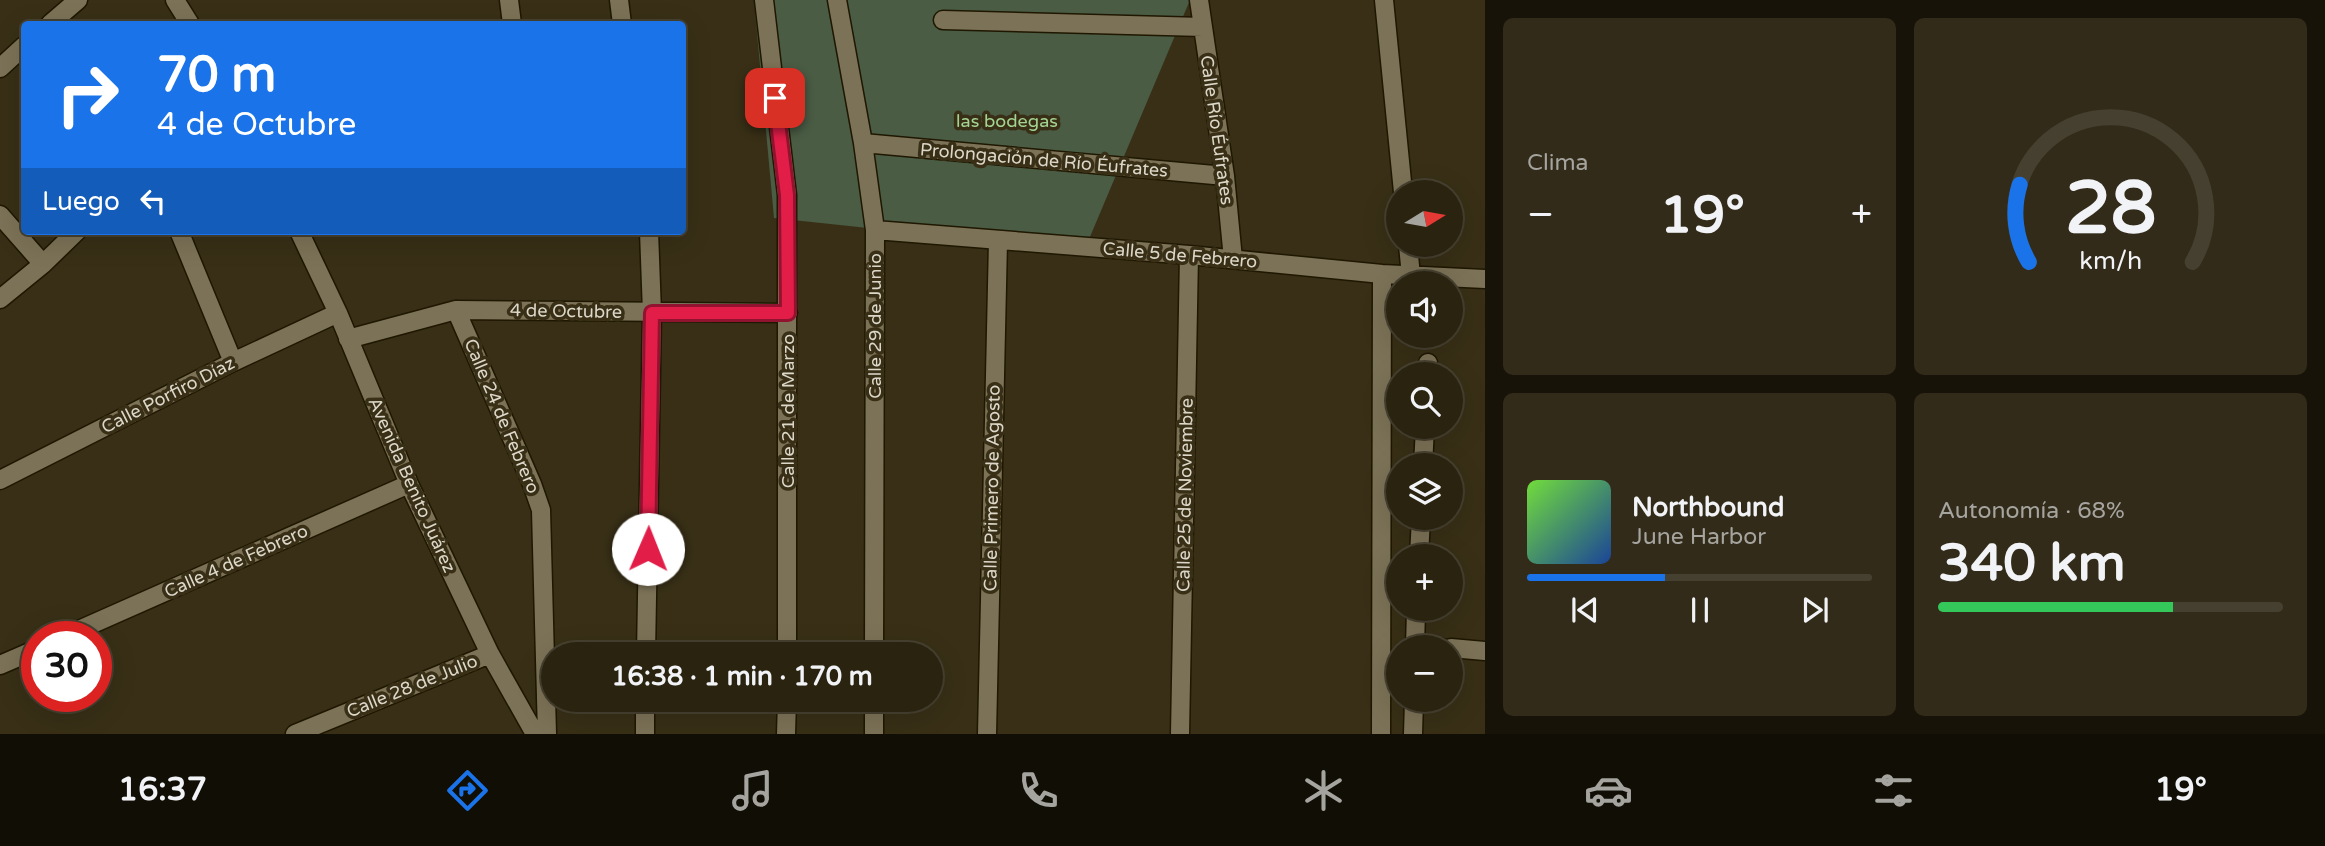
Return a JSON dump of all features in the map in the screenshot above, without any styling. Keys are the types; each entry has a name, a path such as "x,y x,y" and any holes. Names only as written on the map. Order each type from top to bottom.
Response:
{"street":[{"path":"54,21 78,0"},
{"path":"175,0 188,21"},
{"path":"509,0 512,21"},
{"path":"619,0 622,21"},
{"name":"Calle 21 de Marzo","path":"764,0 787,195 787,642"},
{"name":"Calle 29 de Junio","path":"837,0 863,144 875,230 874,642"},
{"name":"Calle Río Éufrates","path":"1199,0 1225,176 1233,259"},
{"path":"1384,0 1402,180"},
{"path":"943,20 1203,27"},
{"path":"0,68 21,49"},
{"name":"Prolongación de Río Éufrates","path":"863,144 1225,176"},
{"path":"0,215 43,264"},
{"name":"Calle 5 de Febrero","path":"875,230 1189,255 1386,274"},
{"path":"0,299 73,235"},
{"path":"181,235 233,362"},
{"name":"Avenida Benito Juárez","path":"301,235 338,313 409,484 490,654 535,734"},
{"path":"646,642 652,313 649,235"},
{"name":"Calle Primero de Agosto","path":"986,734 998,241"},
{"name":"Calle 25 de Noviembre","path":"1180,734 1189,255"},
{"path":"1381,734 1382,274"},
{"name":"Calle 5 de Febrero","path":"1463,278 1485,279"},
{"name":"4 de Octubre","path":"348,339 456,310 788,313"},
{"name":"Calle 24 de Febrero","path":"456,310 533,484 541,510 547,734"},
{"name":"Calle Porfiro Díaz","path":"0,480 233,362 338,313"},
{"name":"Calle 4 de Febrero","path":"99,621 409,484"},
{"path":"1463,649 1485,651"},
{"name":"Calle 28 de Julio","path":"295,734 490,654"},
{"path":"0,665 21,656"},
{"path":"645,712 645,734"},
{"path":"786,734 787,712"},
{"path":"874,712 874,734"},
{"path":"1413,734 1414,712"}],"green space":[{"name":"las bodegas","path":"754,0 1190,0 1084,251 774,218"}],"route":[{"path":"648,549 652,313 788,313 787,195 775,98"}]}
